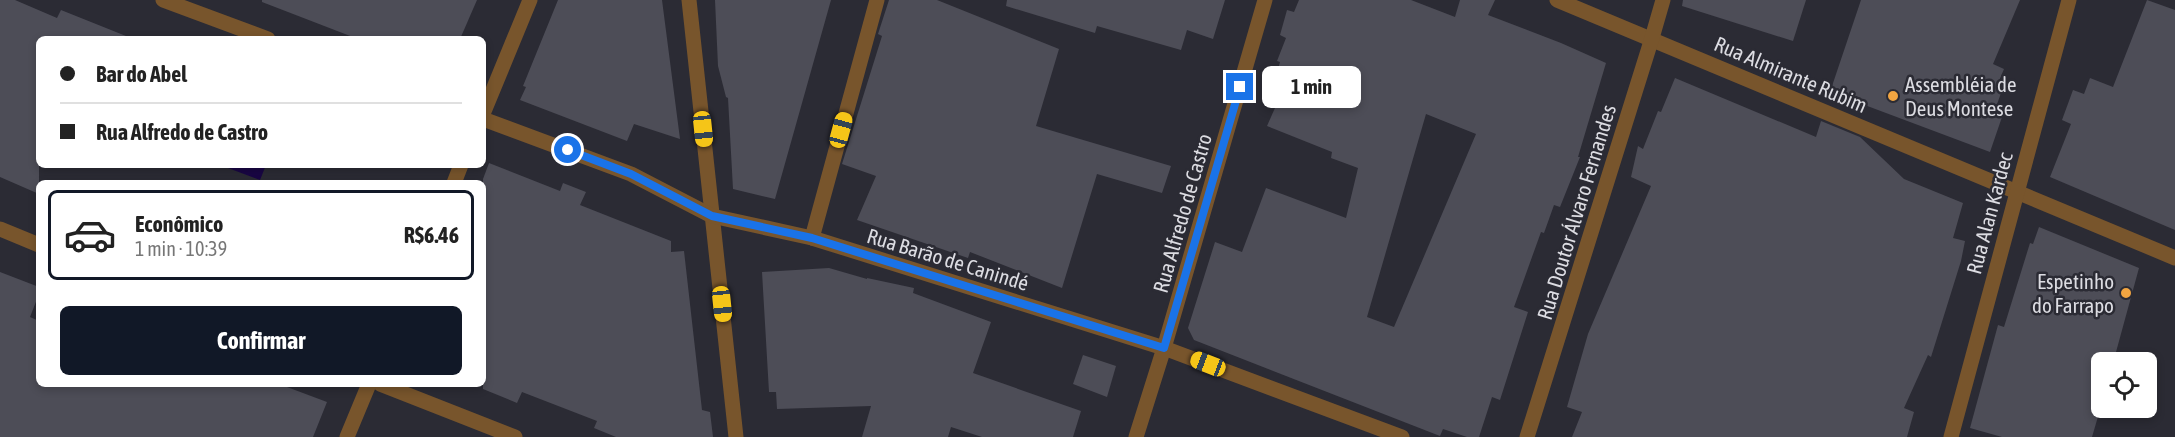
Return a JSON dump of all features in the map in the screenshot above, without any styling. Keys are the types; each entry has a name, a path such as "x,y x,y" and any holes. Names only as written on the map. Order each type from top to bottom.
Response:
{"street":[{"path":"163,0 260,36"},
{"path":"486,107 530,0"},
{"path":"689,0 736,437"},
{"path":"812,238 877,0"},
{"name":"Rua Alfredo de Castro","path":"1136,437 1265,0"},
{"name":"Rua Almirante Rubim","path":"1557,0 2175,258"},
{"name":"Rua Doutor Álvaro Fernandes","path":"1527,437 1663,0"},
{"name":"Rua Alan Kardec","path":"1951,437 2068,0"},
{"name":"Rua Barão de Canindé","path":"486,120 631,174 712,216 812,238 1164,348 1402,437"},
{"path":"0,229 36,244"},
{"path":"347,437 368,387"},
{"path":"388,387 514,437"}],"shaded area":[{"path":"228,168 265,168 260,180"}],"building":[{"path":"0,0 15,0 57,18 61,10 126,36 36,36 36,168 39,168 39,180 36,180 36,193 0,177"},
{"path":"262,0 477,0 461,36 350,36 262,2"},
{"path":"558,0 662,0 680,139 634,124 627,141 520,100 526,87 523,86"},
{"path":"715,0 831,0 775,199 733,189 728,98 718,66"},
{"path":"889,0 937,0 1059,49 1036,126 1171,166 1162,193 1097,174 1062,288 970,252 968,258 857,220 876,176 842,164 882,36 878,34"},
{"path":"1007,0 1225,0 1213,39 1187,30 1181,50 1097,26 1095,33 1006,6"},
{"path":"1299,0 1411,0 1455,17 1460,0 1495,0 1488,15 1606,63 1578,157 1580,157 1560,207 1554,205 1544,233 1541,232 1514,307 1528,312 1500,400 1492,397 1479,437 1467,437 1443,429 1440,436 1194,340 1188,328 1215,242 1242,252 1266,188 1346,218 1358,168 1331,158 1332,152 1267,126 1282,92 1273,88 1280,62 1277,61 1286,38 1280,35 1287,10 1294,12","holes":["1426,114 1476,134 1394,327 1367,317"]},
{"path":"1683,0 1806,0 1793,41 1682,6"},
{"path":"1861,0 2020,0 1993,64 2004,69 1996,88 2002,90 1994,113 2002,117 1990,152 1830,92"},
{"path":"2147,0 2175,10 2175,230 2050,177 2071,124 2062,120 2073,90 2084,94 2090,78 2113,87"},
{"path":"1675,78 1816,137 1821,121 1860,137 1904,179 1963,203 1953,238 1965,241 1961,261 1931,357 1928,355 1904,408 1914,412 1907,437 1572,437 1582,412 1567,407 1588,334 1651,186 1631,177 1638,146 1643,149 1658,111 1661,112"},
{"path":"489,163 560,191 563,183 586,192 580,205 671,241 671,252 684,251 702,410 710,412 713,437 616,437 594,428 597,421 522,392 517,403 483,389 486,387 486,180 483,179"},
{"path":"2039,227 2139,268 2116,352 2091,352 2091,418 2098,418 2092,437 2002,437 1970,428 1998,325 2004,327 2030,243 2033,244"},
{"path":"829,268 867,279 914,288 913,293 991,322 973,373 1081,411 1073,437 982,437 951,427 948,437 862,437 871,406 777,409 776,392 769,392 762,272"},
{"path":"0,272 36,286 36,302 30,317 36,320 36,387 287,387 327,402 313,437 0,437"},
{"path":"1083,355 1116,366 1107,397 1073,384"}],"place":[{"name":"Assembléia de Deus Montese","path":"1893,96"},
{"name":"Espetinho do Farrapo","path":"2126,293"}],"route":[{"path":"568,150 631,174 712,216 812,238 1164,348 1240,87"}]}
